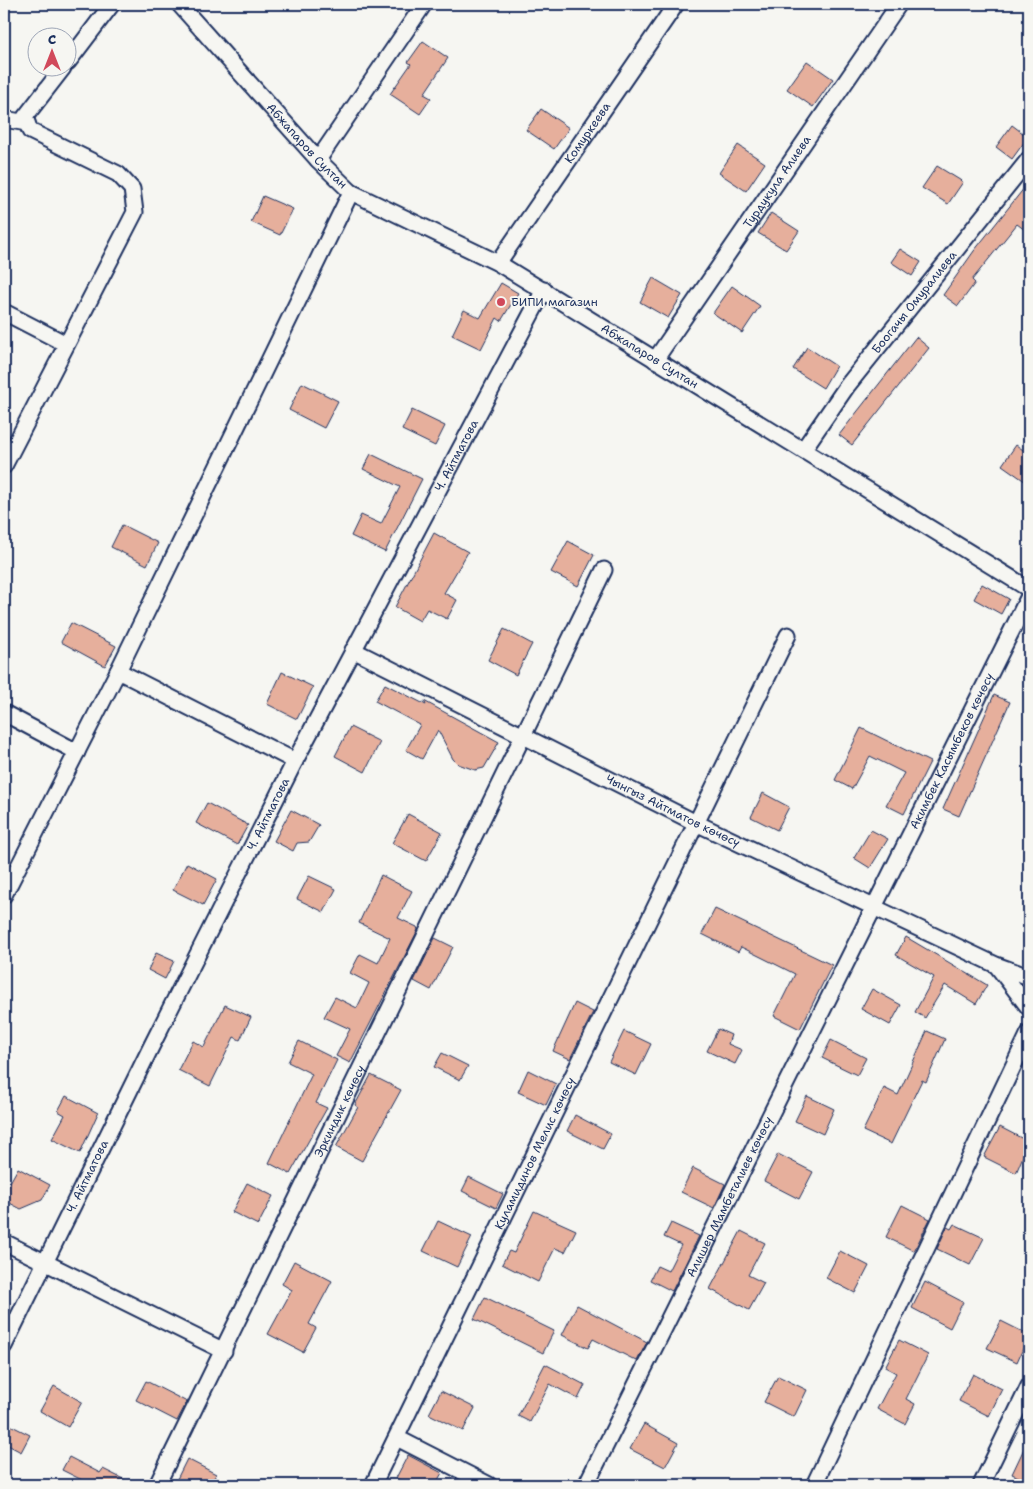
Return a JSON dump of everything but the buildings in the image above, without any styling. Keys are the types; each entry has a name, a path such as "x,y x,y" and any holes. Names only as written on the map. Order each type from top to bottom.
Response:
{"street":[{"path":"78,49 112,4"},
{"name":"Абжапаров Султан","path":"181,4 318,160 351,192 498,263 1029,589"},
{"path":"318,160 424,4"},
{"name":"Комуркеева","path":"498,263 676,4"},
{"name":"Турдукула Алиева","path":"655,360 899,4"},
{"path":"4,466 134,212 132,189 118,174 30,131 25,118 55,78"},
{"path":"4,119 27,123"},
{"name":"Боогачы Омуралиева","path":"803,450 847,386 1029,159"},
{"path":"4,895 118,671 351,192"},
{"name":"Ч. Айтматова","path":"4,1346 295,761 544,290"},
{"path":"4,312 66,344"},
{"name":"Эркиндик көчөсү","path":"157,1485 604,570"},
{"name":"Акимбек Касымбеков көчөсү","path":"875,907 1029,596"},
{"name":"Куламидинов Мелис көчөсү","path":"373,1485 788,635"},
{"name":"Чынгыз Айтматов көчөсү","path":"353,650 522,737 696,823 996,965 1029,977"},
{"path":"118,671 295,761"},
{"path":"4,713 77,752"},
{"name":"Алишер Мамбеталиев көчөсү","path":"586,1485 875,907"},
{"name":"Чынгыз Айтматов көчөсү","path":"996,965 1029,1008"},
{"path":"814,1485 1029,1033"},
{"path":"4,1242 224,1351"},
{"path":"981,1485 1029,1386"},
{"path":"396,1438 489,1485"}],"place":[{"name":"БИПИ магазин","path":"501,302"}]}
